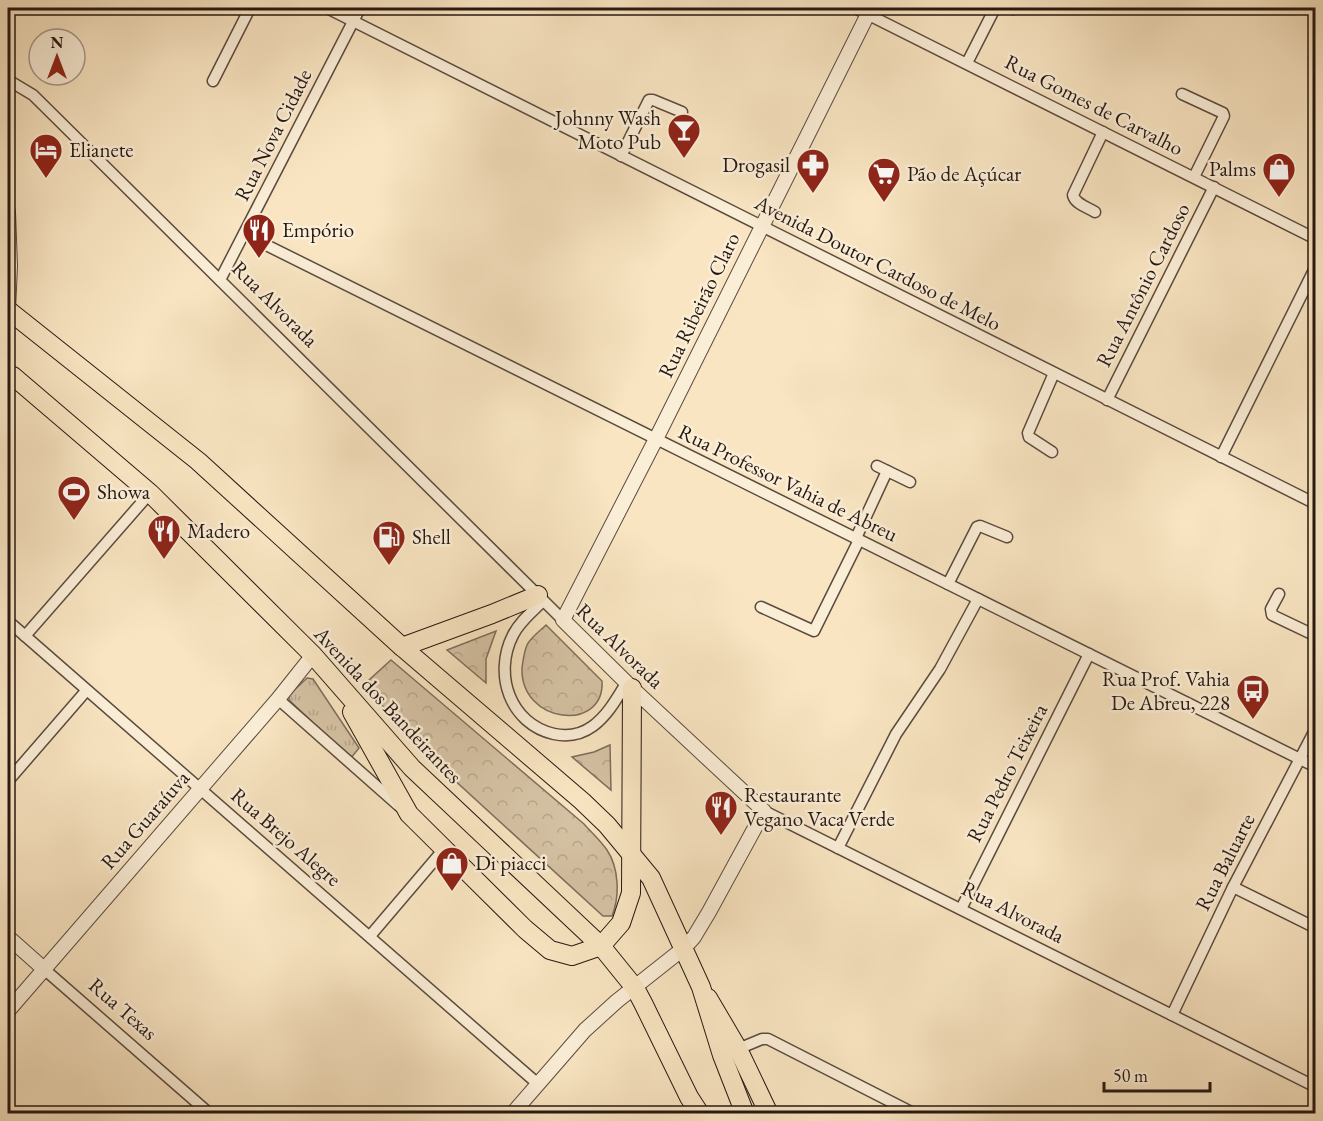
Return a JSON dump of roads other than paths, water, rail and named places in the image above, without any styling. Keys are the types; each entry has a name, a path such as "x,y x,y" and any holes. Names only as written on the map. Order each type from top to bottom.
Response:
{"main road":[{"name":"Avenida dos Bandeirantes","path":"8,310 198,461 402,647 607,825 651,878 701,987 722,1055 745,1113"},
{"name":"Avenida dos Bandeirantes","path":"9,373 150,493 313,655 412,768 601,946 635,988 691,1105 700,1113"},
{"path":"402,647 541,598"},
{"path":"335,681 409,814 525,929 550,950 572,956 601,946 614,933 626,910 631,892 629,685"},
{"name":"Avenida dos Bandeirantes","path":"701,987 738,1049 769,1113"}],"street":[{"path":"213,81 250,8"},
{"name":"Avenida Doutor Cardoso de Melo","path":"327,8 1316,504"},
{"name":"Rua Nova Cidade","path":"220,280 360,8"},
{"name":"Rua Gomes de Carvalho","path":"855,8 869,11 1316,239"},
{"path":"967,63 995,8"},
{"name":"Rua Ribeirão Claro","path":"563,620 656,439 869,11"},
{"name":"Rua Alvorada","path":"8,80 33,95 629,685 764,811 1316,1087"},
{"path":"1182,94 1223,113 1224,116 1194,177"},
{"path":"621,156 649,100 682,112"},
{"path":"1095,212 1078,203 1073,195 1103,132"},
{"name":"Rua Antônio Cardoso","path":"1107,400 1214,187"},
{"path":"8,212 10,266 8,310"},
{"name":"Rua Professor Vahia de Abreu","path":"244,234 1316,767"},
{"path":"1221,457 1316,266"},
{"path":"1052,452 1029,437 1028,433 1054,373"},
{"path":"761,607 814,632 858,539 882,469 909,482"},
{"path":"25,636 150,493"},
{"path":"948,584 977,527 980,526 1007,537"},
{"path":"1279,594 1271,609 1272,615 1316,636"},
{"path":"541,598 513,635 505,666 506,687 512,702 522,716 544,731 559,735 575,735 592,727 604,717 629,685"},
{"path":"838,848 896,734 940,669 978,599"},
{"name":"Rua Brejo Alegre","path":"8,621 538,1084"},
{"name":"Rua Pedro Teixeira","path":"961,909 1089,654"},
{"name":"Rua Guaraíuva","path":"8,1011 278,699 313,655"},
{"path":"8,781 86,691"},
{"path":"278,699 409,814"},
{"name":"Rua Baluarte","path":"1172,1015 1233,887 1316,728"},
{"path":"512,1113 585,1030 617,1001 684,948 701,927 764,811"},
{"path":"370,936 444,849"},
{"path":"1233,887 1316,928"},
{"name":"Rua Texas","path":"8,937 210,1113"},
{"path":"738,1049 762,1039 768,1039 915,1113"}],"place":[{"name":"Johnny Wash Moto Pub","path":"684,159"},
{"name":"Elianete","path":"46,179"},
{"name":"Drogasil","path":"813,194"},
{"name":"Palms","path":"1279,198"},
{"name":"Pão de Açúcar","path":"884,203"},
{"name":"Empório","path":"259,259"},
{"name":"Showa","path":"74,521"},
{"name":"Madero","path":"164,560"},
{"name":"Shell","path":"389,566"},
{"name":"Rua Prof. Vahia De Abreu, 228","path":"1253,720"},
{"name":"Restaurante Vegano Vaca Verde","path":"721,836"},
{"name":"Di piacci","path":"452,892"}]}
